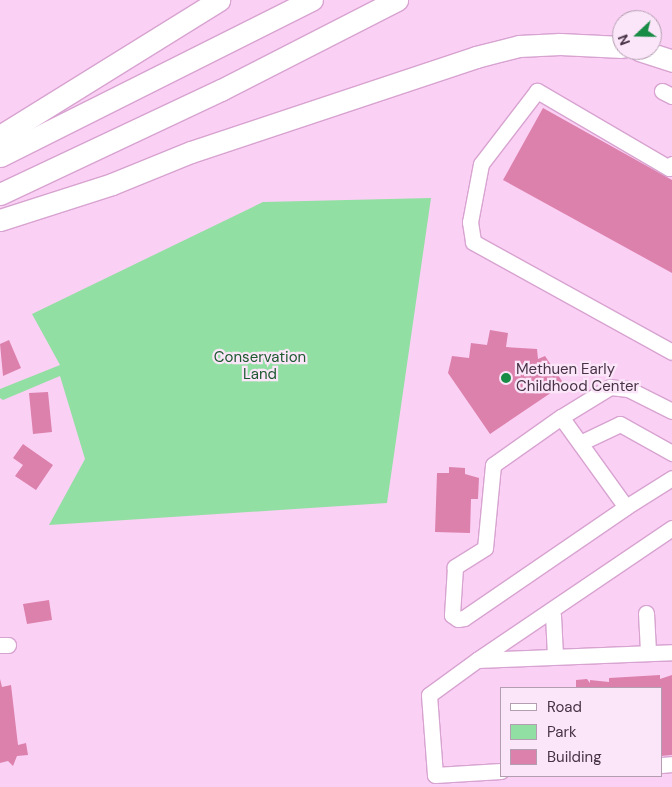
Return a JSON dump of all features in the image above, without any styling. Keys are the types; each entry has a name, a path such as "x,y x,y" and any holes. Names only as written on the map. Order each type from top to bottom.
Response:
{"highway":[{"path":"0,136 219,0"},
{"path":"0,156 312,0"},
{"path":"0,194 221,90 397,0"},
{"path":"0,220 112,184 191,152 348,98 476,57 519,46 560,44 612,47"}],"lane":[{"path":"672,164 669,168 537,91 481,164 470,222 473,242 672,352"},
{"path":"672,411 628,389 610,386 493,465 485,548 455,567 452,615 458,619 464,618 626,507 672,478"},
{"path":"561,418 626,507"},
{"path":"580,443 620,424 672,453"},
{"path":"500,771 435,775 430,695 477,660 672,528"},
{"path":"646,613 648,652"},
{"path":"553,615 555,656"},
{"path":"477,660 672,652"}],"green space":[{"name":"Conservation Land","path":"431,198 387,503 49,525 85,459 60,376 3,400 0,398 0,389 60,365 32,314 263,202"}],"building":[{"path":"543,108 672,180 672,273 503,180"},
{"name":"Methuen Early Childhood Center","path":"490,330 508,333 506,347 537,349 538,359 545,356 564,384 490,434 448,373 452,356 469,358 471,343 487,345"},
{"path":"9,340 21,368 3,376 0,344"},
{"path":"48,392 52,432 33,434 29,393"},
{"path":"23,444 53,465 36,490 15,476 23,465 13,458"},
{"path":"449,467 465,468 465,474 479,478 478,499 471,499 470,533 435,532 437,473 449,473"},
{"path":"49,600 52,620 27,624 23,604"},
{"path":"660,675 660,679 672,675 672,755 662,756 662,687 576,687 576,680 587,679 590,683 590,680 609,682 609,678"},
{"path":"0,679 2,687 11,685 18,745 26,743 28,755 17,756 13,766 8,761 0,763"}],"place":[{"name":"Methuen Early Childhood Center","path":"506,378"}]}
